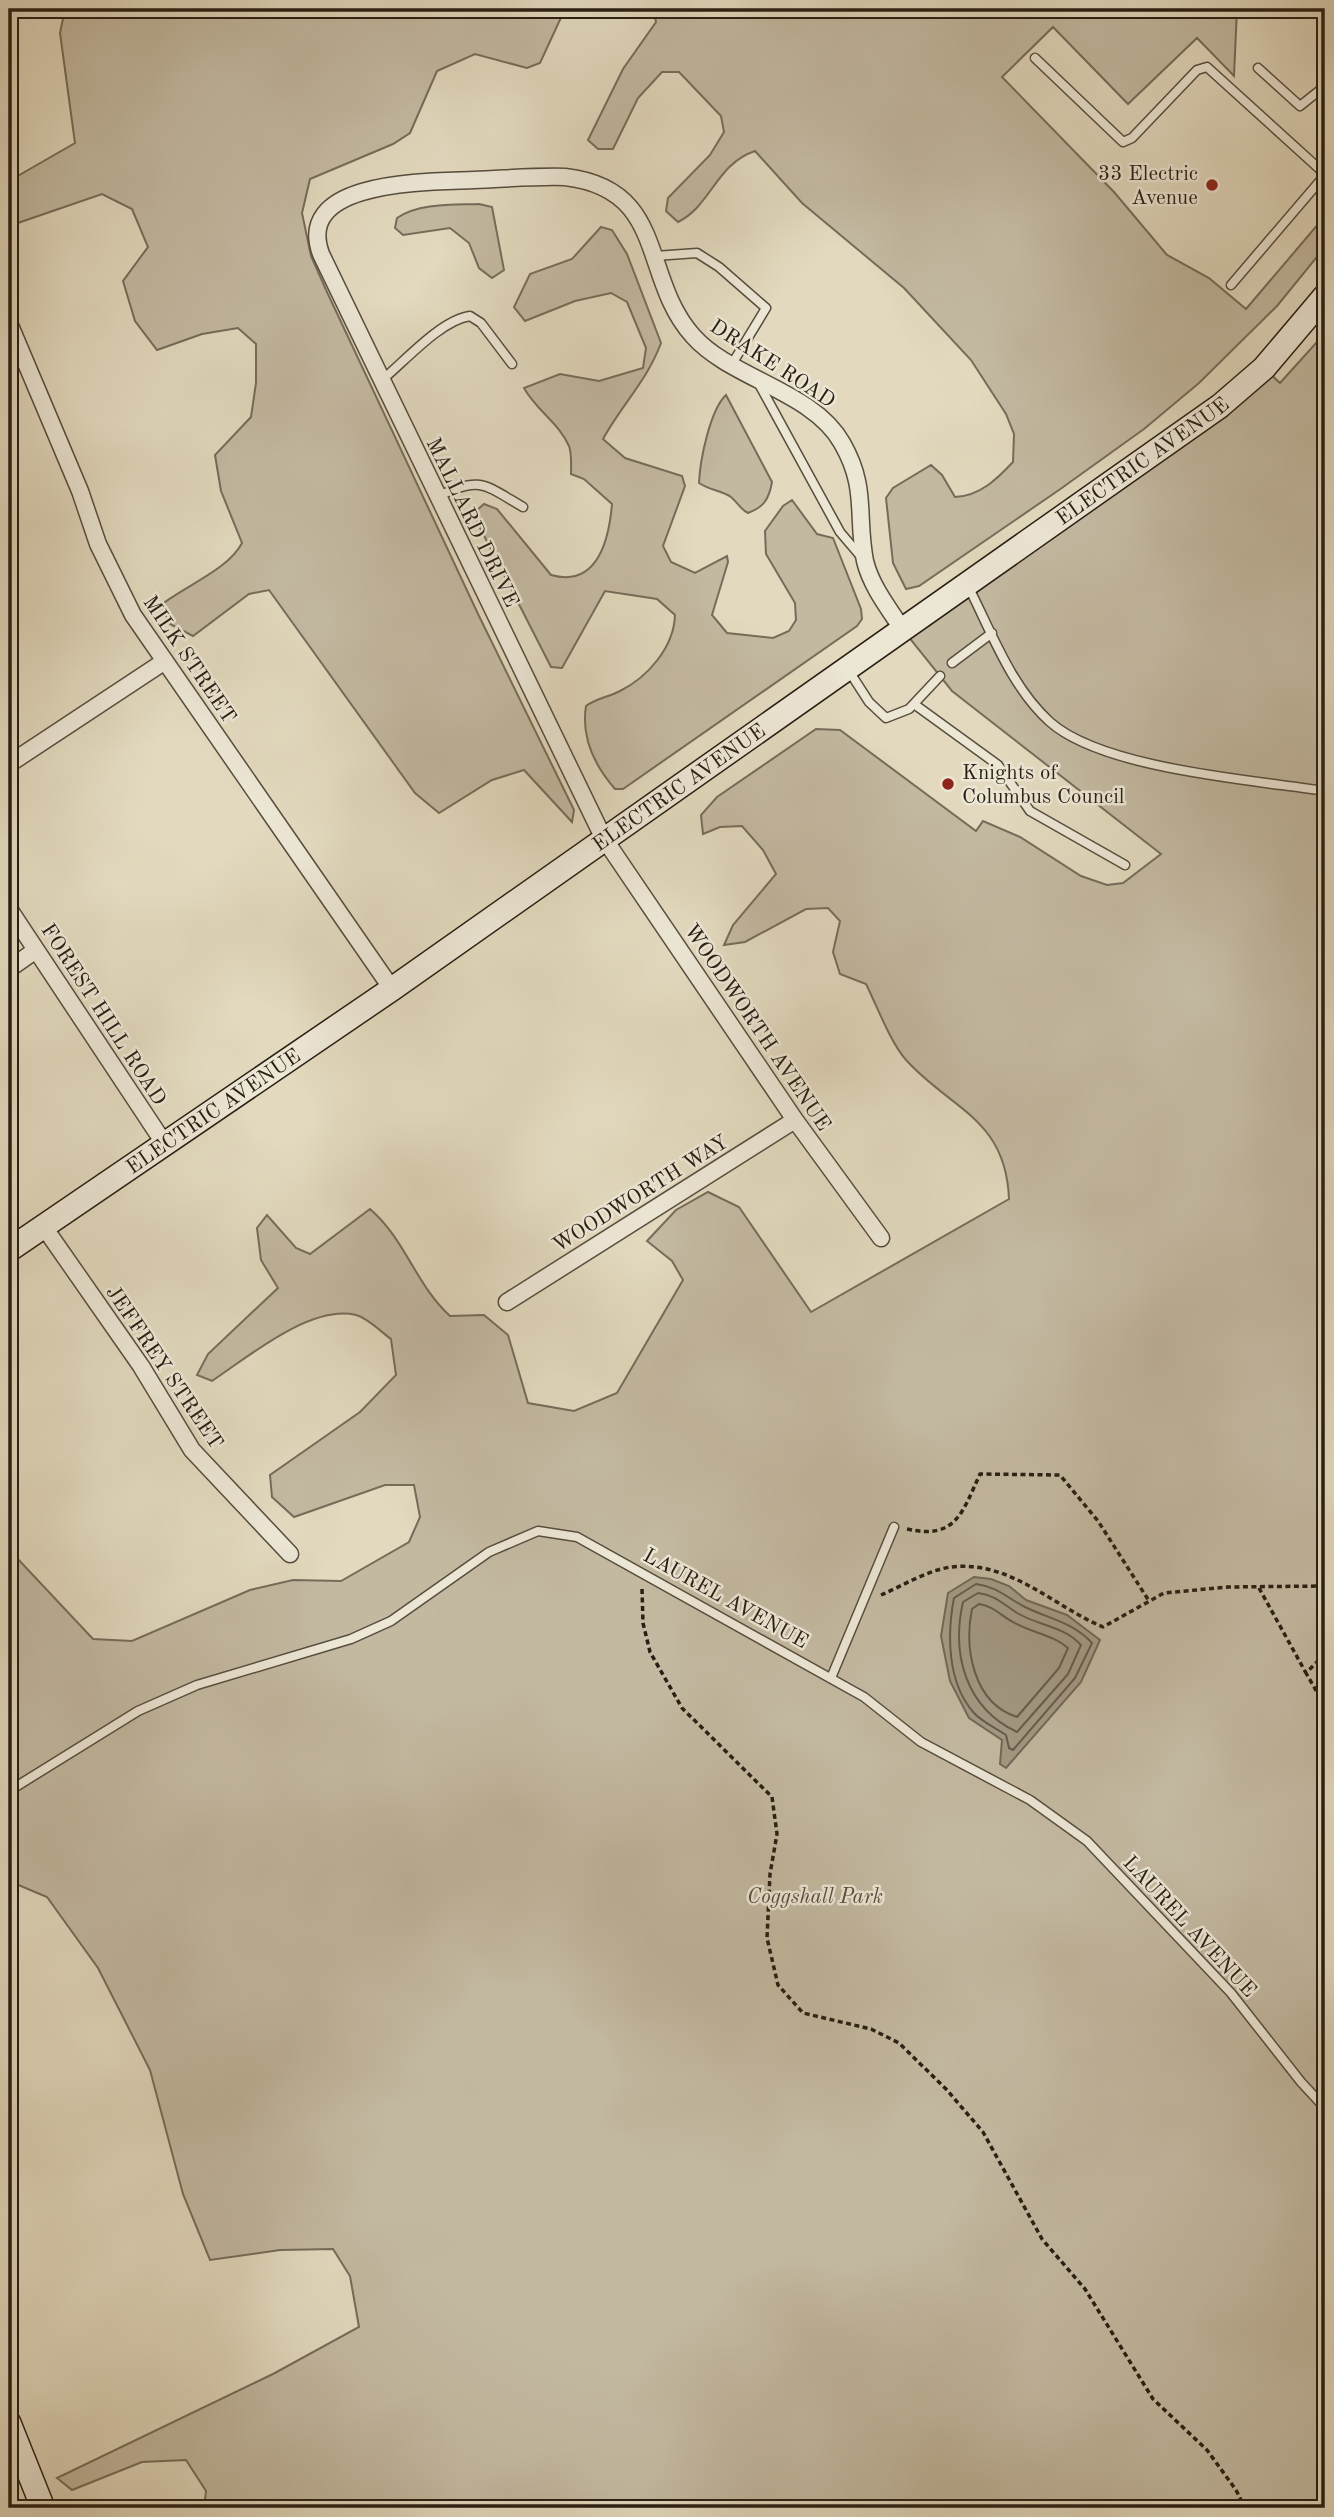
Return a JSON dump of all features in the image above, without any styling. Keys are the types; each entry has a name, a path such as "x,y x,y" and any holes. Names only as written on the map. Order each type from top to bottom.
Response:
{"main road":[{"name":"ELECTRIC AVENUE","path":"9,1250 392,989 603,837 968,586 1220,406 1264,368 1325,296"},
{"path":"9,2423 43,2508"}],"street":[{"name":"DRAKE ROAD","path":"320,222 335,204 384,186 565,177 597,186 628,204 641,221 666,293 683,324 705,347 813,412 838,435 860,484 865,562 878,592 903,630"},
{"name":"MALLARD DRIVE","path":"320,222 316,234 321,254 603,837"},
{"name":"MILK STREET","path":"9,323 102,554 133,615 392,989"},
{"path":"9,764 165,661"},
{"name":"WOODWORTH AVENUE","path":"603,837 795,1120 881,1238"},
{"name":"FOREST HILL ROAD","path":"9,909 164,1143"},
{"path":"9,969 36,950"},
{"name":"WOODWORTH WAY","path":"507,1302 795,1120"},
{"name":"JEFFREY STREET","path":"44,1227 141,1366 192,1450 290,1554"}],"lane":[{"path":"1035,58 1123,142 1132,138 1197,71 1207,67 1325,175 1231,285"},
{"path":"1258,68 1300,106 1325,86"},
{"path":"654,256 697,253 719,267 766,308 732,364"},
{"path":"382,380 444,327 458,318 470,316 481,323 512,364"},
{"path":"756,378 840,531 865,562"},
{"path":"437,497 462,484 483,484 523,507"},
{"path":"968,586 1016,680 1050,722 1087,746 1147,763 1325,792"},
{"path":"953,663 992,633"},
{"path":"847,669 869,702 886,718 901,714 914,704 940,676"},
{"path":"914,704 998,765 1030,811 1125,865"},
{"path":"831,1678 894,1527"},
{"name":"LAUREL AVENUE","path":"9,1791 138,1711 197,1685 351,1639 391,1620 489,1552 538,1531 577,1537 647,1573 863,1697 921,1742 1030,1800 1087,1841 1231,1993 1301,2082 1325,2108"}],"path":[{"path":"894,1527 923,1533 936,1533 951,1527 980,1474 1060,1475 1098,1521 1149,1601"},
{"path":"863,1603 949,1567 989,1567 1047,1594 1074,1615 1104,1626 1164,1593 1228,1587 1325,1586"},
{"path":"647,1573 642,1591 643,1623 650,1652 682,1708 772,1797 777,1834 770,1874 768,1938 778,1985 803,2013 871,2029 899,2043 946,2089 983,2132 1042,2239 1085,2289 1119,2348 1153,2399 1207,2450 1236,2490 1245,2508"},
{"path":"1259,1588 1325,1706"},
{"path":"1306,1673 1325,1654"}],"green space":[{"path":"65,9 565,9 540,63 527,68 475,54 437,71 410,133 393,144 310,179 302,213 311,256 479,616 574,810 572,822 524,770 492,780 439,813 415,793 269,590 249,594 193,636 170,624 161,605 217,569 242,543 221,491 215,455 251,417 256,383 256,344 238,328 202,334 157,350 135,321 123,281 148,247 132,209 102,194 9,226 9,181 75,143 60,33"},
{"path":"653,9 1237,9 1234,76 1197,38 1128,104 1053,27 1002,77 1114,192 1167,255 1209,278 1246,309 1325,216 1325,247 1277,306 1199,383 1144,429 919,586 906,589 893,563 886,498 893,488 931,465 942,475 955,497 972,494 987,486 1013,462 1014,434 1006,414 971,360 904,288 802,203 755,151 731,165 689,215 678,222 666,211 668,198 710,155 724,132 721,116 679,72 662,72 638,98 613,149 598,149 588,140 623,69 656,22"},
{"path":"479,204 492,207 504,270 492,278 479,268 469,243 450,228 403,235 395,228 397,218 415,210"},
{"path":"601,227 612,230 627,254 661,343 649,369 603,439 625,458 682,476 685,486 663,546 671,562 695,573 727,556 728,562 712,615 727,633 773,638 789,631 796,620 795,603 766,554 765,531 783,506 792,500 817,534 833,538 861,609 862,619 857,626 623,789 615,789 601,771 591,750 586,729 586,706 630,685 658,660 670,638 675,615 657,599 605,591 562,668 551,667 477,522 476,511 484,504 497,509 551,575 567,577 580,574 598,558 604,545 612,504 584,479 571,474 571,453 565,438 524,388 560,374 599,381 643,368 646,348 627,302 611,293 575,301 525,321 514,307 530,274 572,259"},
{"name":"Coggshall Park","path":"1325,333 1325,2508 204,2508 206,2491 186,2460 142,2462 72,2490 57,2478 273,2374 359,2327 350,2276 333,2249 280,2250 210,2260 183,2194 150,2070 98,1968 47,1897 9,1881 9,1554 17,1558 93,1639 132,1641 250,1590 293,1580 341,1581 409,1542 420,1517 414,1485 385,1485 294,1517 272,1497 270,1475 360,1412 396,1375 391,1339 356,1315 320,1317 281,1335 212,1381 197,1375 208,1354 278,1288 261,1260 257,1228 267,1215 296,1248 310,1254 370,1209 392,1234 428,1290 450,1316 484,1315 508,1335 528,1403 574,1411 617,1393 683,1280 672,1261 647,1241 676,1210 708,1192 739,1207 811,1312 1009,1199 1006,1172 987,1133 974,1118 924,1078 901,1054 866,984 840,974 833,952 840,921 828,908 806,909 745,942 724,945 733,925 776,874 763,850 742,826 720,827 703,834 701,815 717,797 816,729 840,730 976,831 983,821 1020,837 1081,876 1107,885 1123,883 1161,854 952,691 903,630 1264,368 1280,383"},
{"path":"726,395 772,482 765,502 748,513 728,495 699,483 701,462 711,423"}],"water":[{"path":"974,1577 991,1579 1009,1586 1026,1600 1067,1615 1100,1640 1081,1682 1006,1768 1000,1764 1002,1740 969,1718 950,1681 941,1636 948,1593"}],"place":[{"name":"33 Electric Avenue","path":"1212,185"},
{"name":"Knights of Columbus Council","path":"948,784"}]}
